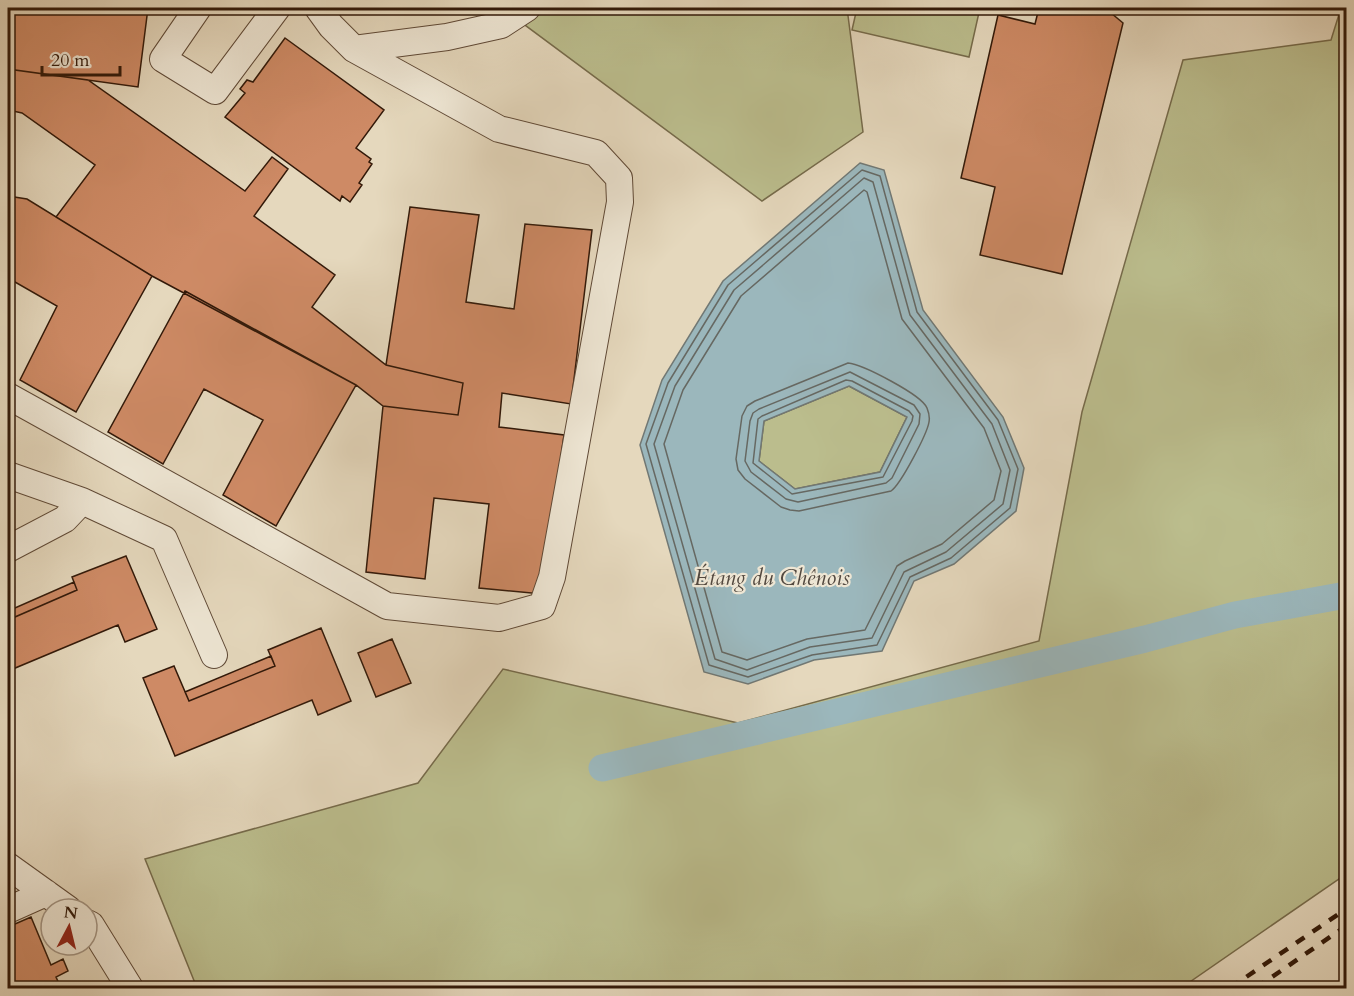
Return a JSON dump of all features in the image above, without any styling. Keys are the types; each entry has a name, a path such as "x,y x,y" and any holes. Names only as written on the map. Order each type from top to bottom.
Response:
{"lane":[{"path":"198,8 163,59 215,91 277,8"},
{"path":"8,396 387,606 499,618 542,606 552,577 614,237 620,202 619,178 596,153 499,129 354,49 331,26 318,8"},
{"path":"354,49 447,37 501,25 527,8"},
{"path":"8,475 82,501 164,539 214,655"},
{"path":"8,549 65,519 82,501"},
{"path":"8,866 52,897"},
{"path":"8,910 46,893"},
{"path":"99,938 130,988"}],"green space":[{"path":"502,8 847,8 863,132 762,201"},
{"path":"857,8 980,8 969,57 852,30"},
{"path":"1341,8 1346,8 1346,874 1181,988 197,988 145,859 418,783 503,669 738,723 1039,641 1082,412 1183,60 1331,40"},
{"path":"849,386 907,417 880,472 795,489 759,461 764,421"}],"water":[{"name":"Étang du Chênois","path":"860,163 884,170 923,310 1003,417 1024,468 1016,511 954,564 914,581 882,651 814,660 748,684 704,672 640,445 662,380 723,281","holes":["849,386 907,417 880,472 795,489 759,461 764,421"]}],"building":[{"path":"8,8 148,8 138,87 8,69"},
{"path":"1039,8 1073,8 1082,12 1105,8 1123,23 1062,274 980,255 995,187 961,178 998,15 1035,24"},
{"path":"285,38 384,110 356,148 371,159 369,162 372,164 359,183 362,185 350,202 342,196 340,201 225,117 245,93 240,89 247,80 253,82"},
{"path":"8,69 88,80 245,191 272,157 288,169 254,216 335,275 312,307 386,365 463,383 458,415 383,406 356,385 152,276 56,217 95,165 22,113 8,110"},
{"path":"8,196 27,199 152,276 76,412 20,380 57,306 8,278"},
{"path":"410,207 479,215 466,302 514,309 525,224 592,230 571,404 502,393 499,427 564,435 542,594 479,588 489,504 434,498 425,579 366,572 383,406 458,415 463,383 386,365"},
{"path":"185,291 356,385 276,526 223,495 263,420 204,389 163,464 108,432"},
{"path":"126,556 157,629 125,642 118,625 8,671 8,620 77,590 72,577"},
{"path":"74,582 77,590 8,620 8,611"},
{"path":"321,628 351,701 318,715 312,700 175,756 143,678 174,666 189,701 275,666 268,650"},
{"path":"392,639 411,683 376,697 358,653"},
{"path":"271,656 275,666 189,701 185,692"},
{"path":"31,917 39,936 39,957 48,957 51,965 63,959 68,971 56,977 61,988 8,988 8,927"}],"waterway":[{"path":"602,768 1145,639 1235,615 1346,595"}],"railway":[{"path":"1230,988 1346,909"},
{"path":"1256,988 1346,926"}]}
